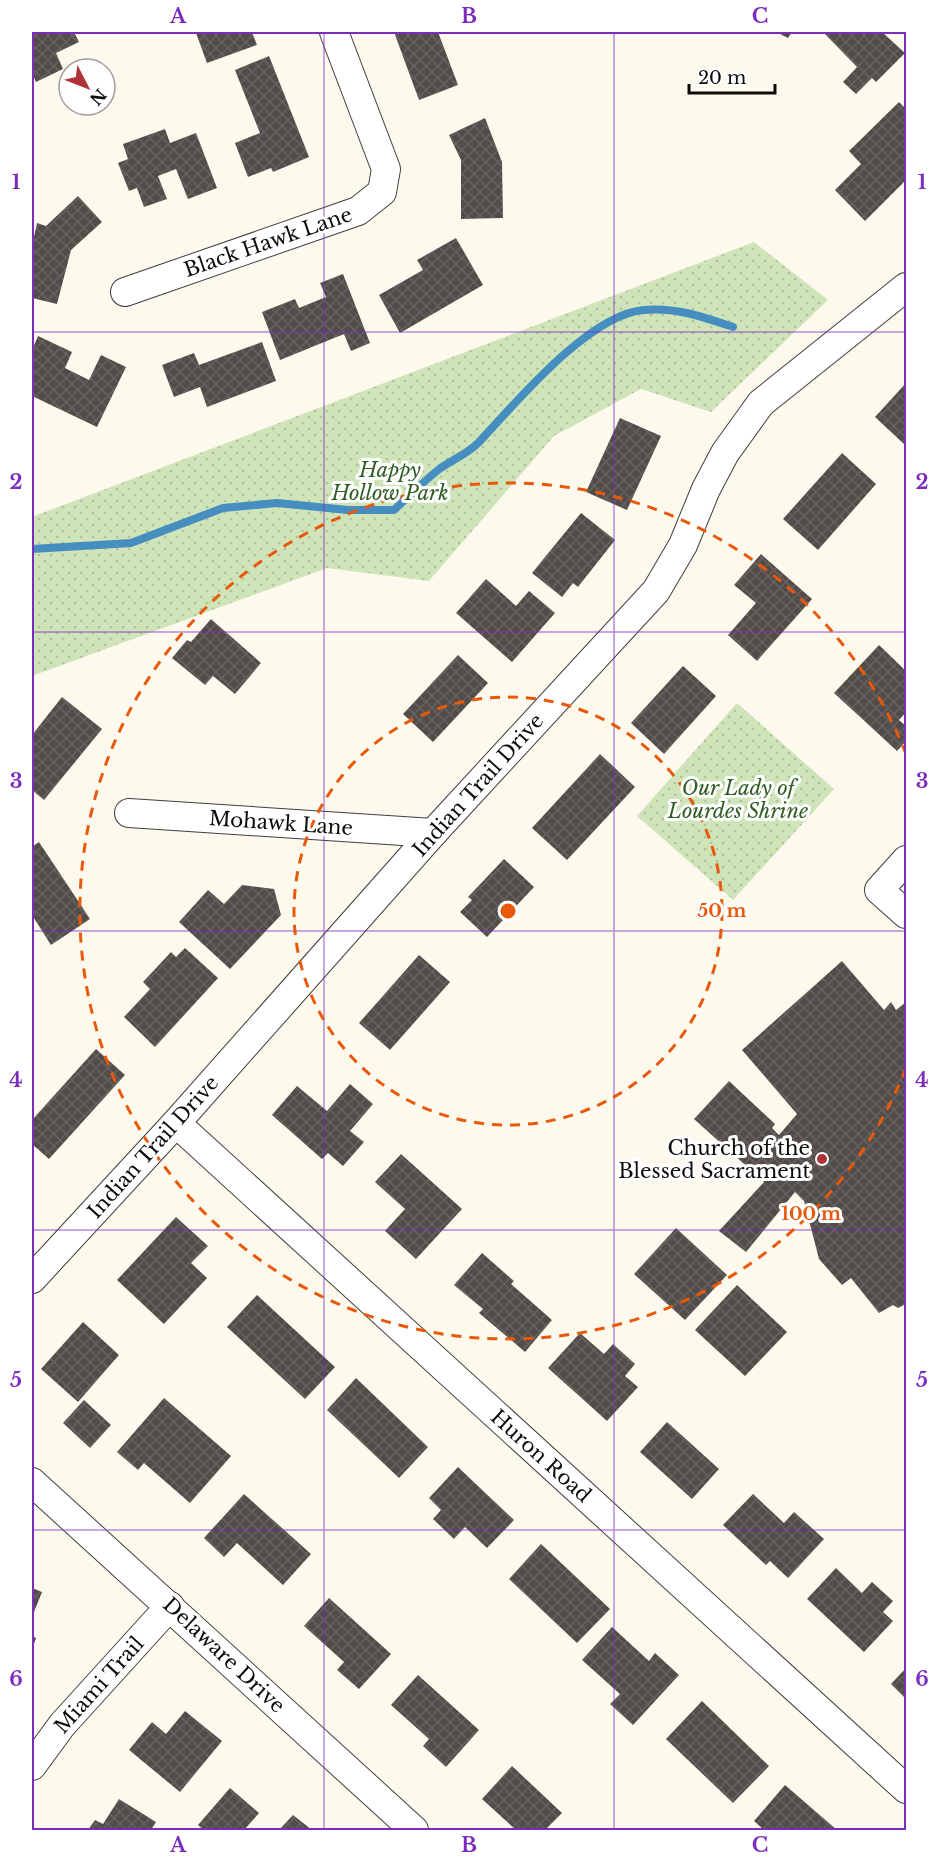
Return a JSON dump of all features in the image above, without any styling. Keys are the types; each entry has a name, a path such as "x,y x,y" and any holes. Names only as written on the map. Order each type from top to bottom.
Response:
{"street":[{"name":"Black Hawk Lane","path":"125,292 358,211 382,192 386,169 334,32"},
{"name":"Indian Trail Drive","path":"32,1279 176,1123 433,833 656,591 683,545 706,489 725,453 761,403 906,287"},
{"name":"Mohawk Lane","path":"129,813 433,833"},
{"path":"906,860 879,890 906,914"},
{"name":"Huron Road","path":"176,1123 906,1789"},
{"name":"Delaware Drive","path":"32,1482 414,1830"},
{"name":"Miami Trail","path":"32,1766 62,1725 170,1606"}],"green space":[{"name":"Happy Hollow Park","path":"754,242 828,300 711,412 641,389 554,436 429,581 327,568 32,676 32,517"},
{"name":"Our Lady of Lourdes Shrine","path":"737,703 834,789 733,900 637,816"}],"building":[{"path":"32,32 74,32 79,42 56,53 57,72 36,82 32,73"},
{"path":"252,32 257,45 207,63 196,33"},
{"path":"394,32 438,32 458,85 419,100"},
{"path":"776,32 792,32 788,38"},
{"path":"823,32 882,32 905,53 876,82 872,78 856,94 843,82 857,67"},
{"path":"269,56 309,157 273,172 271,168 248,177 235,143 260,133 235,70"},
{"path":"899,102 906,109 906,180 865,221 835,190 861,164 849,151"},
{"path":"485,118 502,162 503,218 461,219 461,160 449,135"},
{"path":"165,129 170,143 196,133 217,188 188,199 176,169 158,176 167,199 144,207 137,188 129,191 118,163 128,159 123,144"},
{"path":"78,196 102,222 71,250 57,304 32,298 32,246 37,223 46,226"},
{"path":"456,238 483,285 400,333 379,295 423,270 417,260"},
{"path":"343,274 370,343 351,351 344,334 280,360 262,312 295,299 299,308 326,297 320,283"},
{"path":"38,336 72,352 65,368 89,380 101,355 126,367 97,427 32,396 32,350"},
{"path":"262,342 276,381 207,407 200,387 174,397 162,365 194,353 199,365"},
{"path":"906,383 906,442 904,444 875,417"},
{"path":"620,418 661,436 627,510 586,492"},
{"path":"842,453 876,484 818,550 783,519"},
{"path":"581,513 615,540 578,587 573,583 562,597 532,573"},
{"path":"761,554 812,599 757,661 728,635 756,603 734,585"},
{"path":"486,579 516,606 529,591 555,613 512,662 456,613"},
{"path":"211,619 261,663 235,694 213,676 205,685 172,658 187,640 191,642"},
{"path":"879,645 906,671 906,712 899,720 906,726 906,741 897,751 834,693"},
{"path":"458,655 488,683 433,742 403,714"},
{"path":"683,666 716,696 664,754 631,723"},
{"path":"62,697 102,729 44,800 32,790 32,735"},
{"path":"600,754 635,787 567,860 532,828"},
{"path":"39,842 90,919 51,945 32,915 32,847"},
{"path":"504,859 534,887 487,937 460,912 472,900 468,897"},
{"path":"242,885 274,889 281,915 230,969 179,922 208,890 224,904"},
{"path":"185,948 218,978 155,1047 124,1017 150,989 143,982 171,952 176,957"},
{"path":"419,955 450,982 390,1050 359,1023"},
{"name":"Church of the Blessed Sacrament","path":"842,961 884,1010 891,1002 896,1010 906,1002 906,1304 898,1308 893,1305 879,1313 851,1278 842,1285 819,1259 804,1201 795,1192 746,1252 719,1231 764,1182 694,1119 729,1081 775,1124 772,1128 779,1135 797,1114 742,1050"},
{"path":"96,1049 125,1075 49,1159 32,1144 32,1120"},
{"path":"350,1084 373,1104 350,1131 364,1142 343,1166 328,1153 322,1159 272,1115 297,1086 327,1111"},
{"path":"401,1154 462,1209 416,1259 385,1231 405,1209 375,1182"},
{"path":"176,1217 208,1246 191,1263 207,1278 164,1324 117,1280"},
{"path":"676,1228 727,1275 685,1320 634,1274"},
{"path":"482,1253 514,1281 511,1284 552,1320 525,1352 479,1313 483,1309 454,1285"},
{"path":"737,1285 787,1332 745,1376 695,1330"},
{"path":"257,1295 335,1367 305,1399 227,1327"},
{"path":"83,1322 119,1355 78,1402 41,1369"},
{"path":"580,1333 604,1354 613,1344 635,1364 625,1376 638,1387 607,1421 548,1368"},
{"path":"356,1378 428,1447 399,1478 327,1410"},
{"path":"164,1398 231,1456 190,1503 144,1463 138,1470 117,1452"},
{"path":"84,1400 111,1425 90,1448 63,1423"},
{"path":"667,1422 719,1469 692,1499 640,1452"},
{"path":"458,1467 514,1520 487,1548 465,1527 454,1539 433,1519 441,1510 429,1498"},
{"path":"244,1494 311,1554 283,1585 237,1543 224,1557 204,1538"},
{"path":"753,1494 784,1523 794,1512 824,1539 788,1578 770,1561 766,1565 723,1525"},
{"path":"541,1544 610,1609 577,1643 509,1579"},
{"path":"836,1568 862,1593 872,1582 893,1601 883,1612 893,1621 864,1652 807,1599"},
{"path":"32,1588 42,1592 32,1617"},
{"path":"329,1598 391,1654 359,1689 337,1670 344,1662 304,1626"},
{"path":"612,1627 649,1661 655,1653 679,1675 633,1725 610,1704 620,1694 582,1660"},
{"path":"32,1636 36,1638 32,1650"},
{"path":"906,1668 906,1699 891,1684"},
{"path":"418,1675 479,1730 446,1767 423,1746 429,1739 391,1705"},
{"path":"702,1701 769,1766 733,1803 666,1739"},
{"path":"185,1711 222,1741 180,1792 129,1750 152,1722 166,1734"},
{"path":"512,1766 562,1813 545,1830 516,1830 482,1799"},
{"path":"785,1785 837,1830 764,1830 754,1821"},
{"path":"230,1788 259,1813 244,1830 204,1830 198,1825"},
{"path":"119,1799 156,1822 151,1830 88,1830 95,1820 103,1824"},
{"path":"293,1815 312,1830 279,1830"}],"waterway":[{"path":"32,549 131,543 223,508 277,503 348,510 394,510 438,470 475,446 554,363 600,327 623,315 656,309 689,314 733,327"}],"place":[{"name":"Church of the Blessed Sacrament","path":"822,1159"}]}
